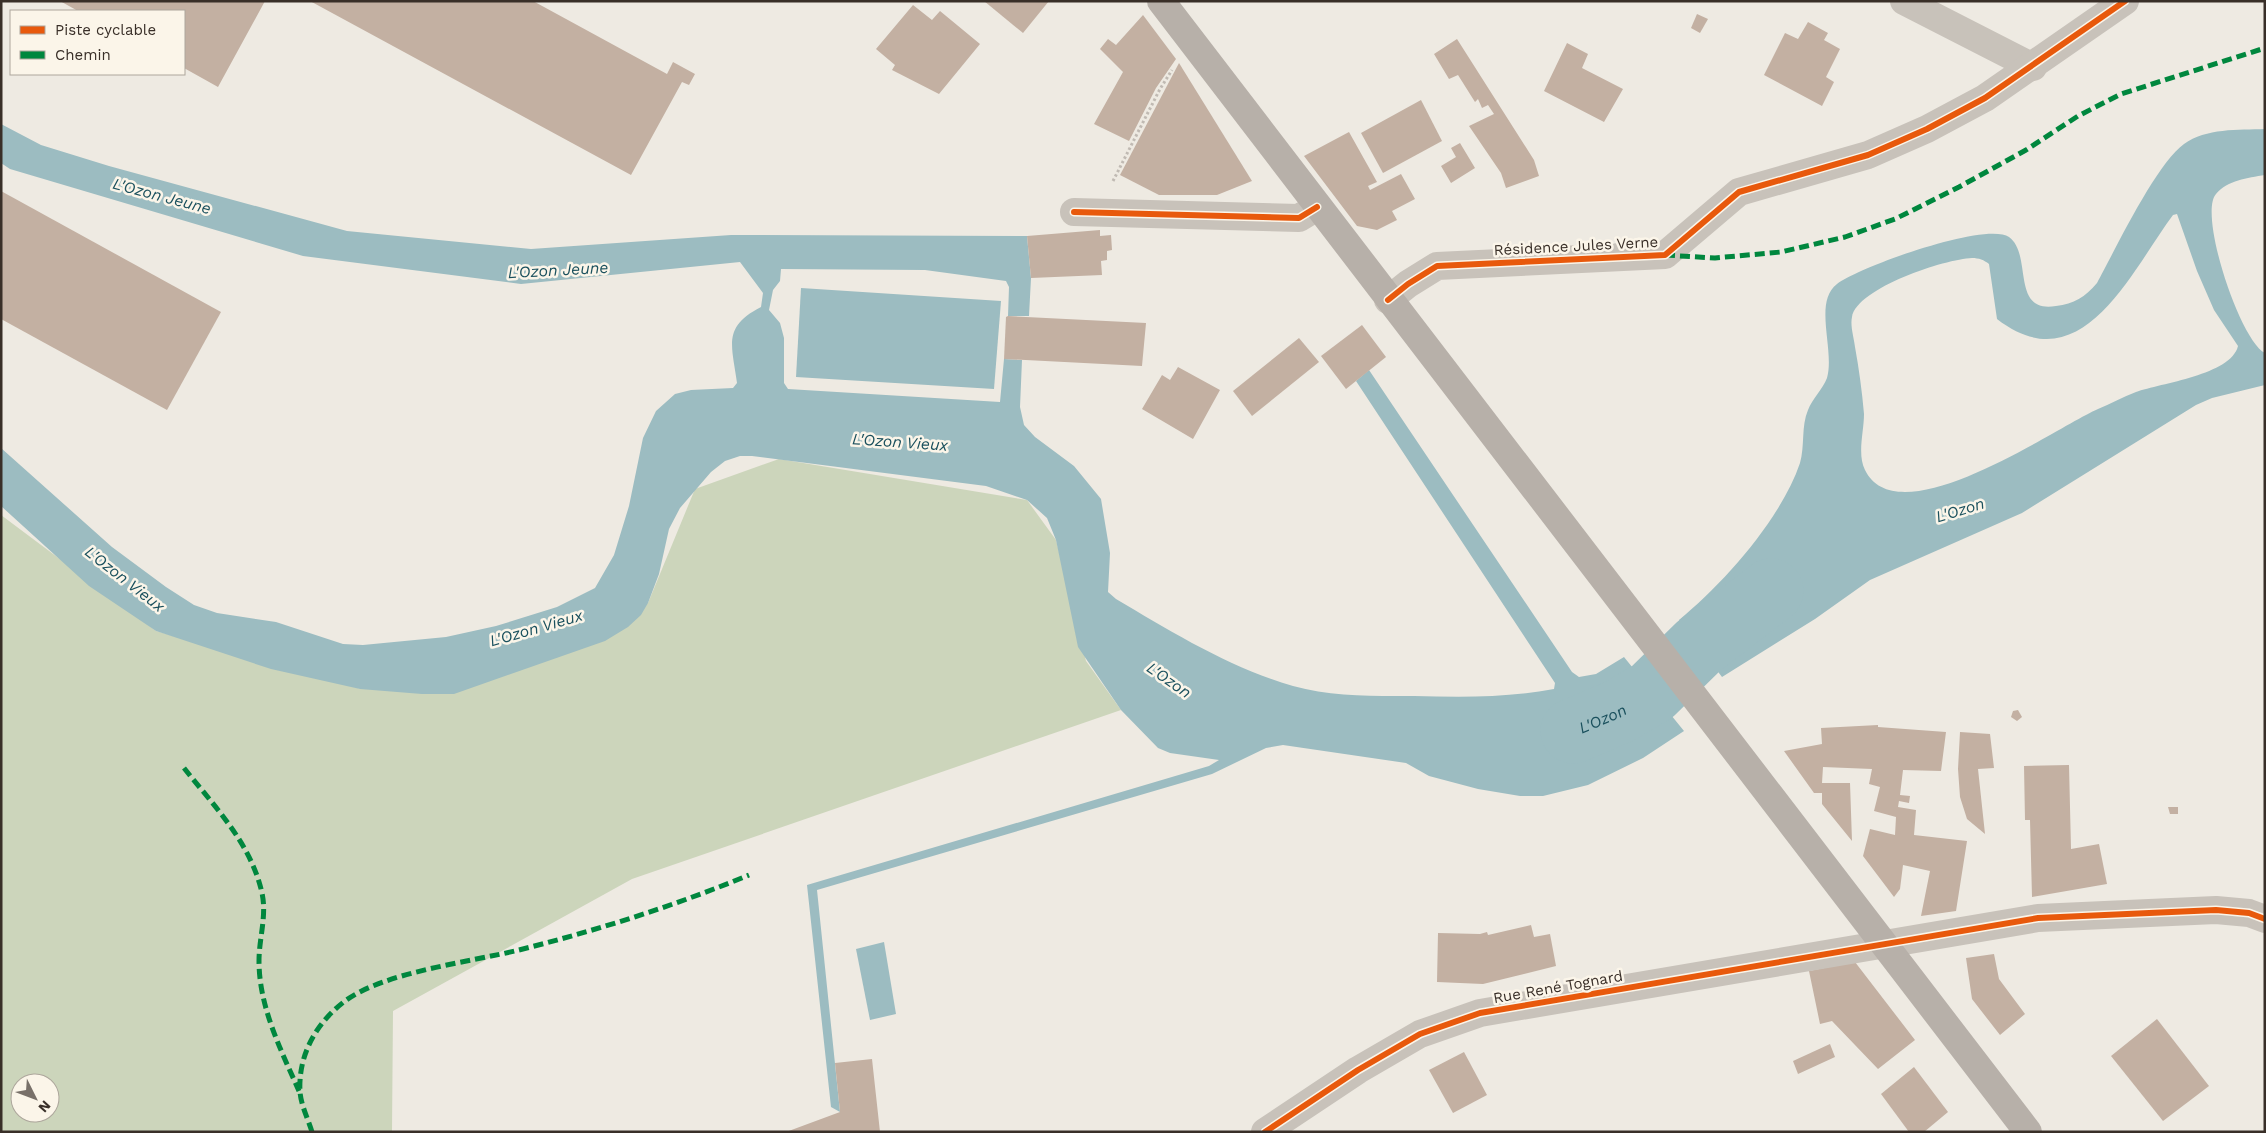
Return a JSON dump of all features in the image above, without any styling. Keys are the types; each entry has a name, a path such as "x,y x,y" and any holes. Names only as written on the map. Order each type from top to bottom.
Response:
{"main road":[{"path":"1161,1 1388,300 2028,1132"}],"street":[{"path":"1904,1 2033,67"},
{"name":"Résidence Jules Verne","path":"1388,300 1408,284 1437,266 1665,255 1739,192 1868,156 1927,129 1985,98 2033,67 2125,1"},
{"path":"1086,212 1299,218 1317,207"},
{"name":"Rue René Tognard","path":"1265,1132 1358,1070 1420,1034 1480,1014 1883,942 2038,918 2216,910 2249,913 2265,919"}],"path":[{"path":"1086,212 1177,62 1193,44"}],"green space":[{"path":"779,459 1027,500 1056,540 1086,661 1121,710 632,879 393,1011 392,1132 1,1132 1,515 156,631 361,689 648,603 695,489"}],"water":[{"path":"1,124 41,145 109,166 347,231 531,249 731,235 1027,236 1031,278 1029,316 1008,316 1009,287 1006,281 925,270 781,269 780,281 773,290 769,310 780,323 784,338 784,383 788,389 1000,402 1004,359 1022,360 1020,407 1024,425 1035,437 1074,466 1101,499 1110,553 1108,592 1116,599 1224,659 1270,678 1308,690 1353,695 1467,697 1519,694 1554,689 1555,683 1356,381 1369,370 1572,672 1579,677 1596,674 1624,657 1684,731 1643,758 1588,785 1543,796 1520,796 1478,789 1429,776 1406,763 1283,745 1266,748 1212,774 817,890 840,1112 831,1107 807,885 1209,766 1219,760 1170,753 1158,748 1121,710 1078,647 1056,540 1047,518 1027,500 986,486 740,456 725,461 711,472 680,508 669,529 659,574 648,603 641,615 628,627 605,641 454,694 422,694 360,689 271,669 156,631 89,586 1,506 1,448 112,547 194,605 217,613 276,622 343,644 363,645 446,637 496,626 557,607 595,588 614,555 629,506 643,438 656,411 675,394 691,390 733,388 737,383 732,338 740,322 761,307 763,293 740,262 521,284 303,256 10,169 1,163"},
{"path":"2265,129 2265,175 2238,180 2226,186 2216,194 2212,206 2217,250 2224,276 2244,326 2255,344 2265,353 2265,385 2212,398 2196,405 2022,513 1870,580 1815,619 1722,677 1679,620 1714,588 1749,549 1765,528 1791,484 1800,463 1806,416 1827,378 1829,354 1825,314 1826,302 1830,292 1837,284 1870,267 1923,248 1976,235 1996,234 2009,237 2016,245 2027,292 2033,301 2042,306 2056,306 2074,302 2084,296 2097,283 2149,188 2173,154 2184,144 2212,132","holes":["2177,214 2197,271 2214,310 2238,346 2233,356 2223,364 2194,376 2126,396 2077,420 2014,455 1942,486 1909,492 1883,488 1865,470 1861,457 1864,414 1852,332 1852,317 1857,306 1885,286 1923,269 1959,260 1977,258 1989,264 1997,319 2027,336 2054,338 2079,330 2101,313 2121,290 2173,215"]},
{"path":"801,288 1001,301 994,389 796,377"},
{"path":"884,942 896,1014 870,1020 856,949"}],"building":[{"path":"60,1 265,1 218,87 185,69 185,10 76,10"},
{"path":"310,1 533,1 667,74 673,62 695,74 689,85 682,82 631,175"},
{"path":"984,1 1049,1 1023,33"},
{"path":"913,5 932,20 940,11 980,44 939,94 892,70 895,65 876,49"},
{"path":"1697,14 1708,19 1700,33 1691,28"},
{"path":"1143,15 1176,59 1156,88 1129,141 1094,124 1123,72 1100,49 1108,39 1116,45"},
{"path":"1808,22 1828,33 1824,40 1840,49 1826,77 1834,82 1822,106 1764,75 1785,33 1798,39"},
{"path":"1457,39 1534,160 1539,176 1506,188 1501,173 1469,126 1494,114 1488,105 1482,108 1478,99 1475,102 1458,75 1449,79 1434,54"},
{"path":"1567,43 1588,54 1582,68 1623,89 1604,122 1544,91"},
{"path":"1179,63 1252,181 1217,195 1159,195 1120,175"},
{"path":"1421,100 1442,141 1383,173 1361,133"},
{"path":"1349,132 1377,182 1368,186 1370,190 1401,174 1415,199 1392,211 1397,220 1377,230 1357,226 1304,156"},
{"path":"1460,143 1475,168 1451,183 1441,166 1456,157 1451,148"},
{"path":"1,191 221,312 167,410 1,319"},
{"path":"1100,230 1100,236 1111,235 1112,250 1107,251 1107,260 1101,261 1102,275 1031,278 1027,236"},
{"path":"1006,317 1146,323 1142,366 1004,359"},
{"path":"1362,325 1386,357 1346,389 1321,356"},
{"path":"1299,338 1319,362 1252,416 1233,391"},
{"path":"1178,367 1220,390 1193,439 1142,409 1162,375 1170,380"},
{"path":"2018,710 2022,717 2017,721 2011,717 2013,711"},
{"path":"1878,725 1878,727 1946,732 1941,771 1903,770 1900,795 1910,796 1909,803 1899,801 1898,807 1916,810 1914,835 1967,841 1956,911 1921,916 1930,871 1903,865 1900,889 1894,897 1863,856 1870,829 1895,835 1896,817 1874,811 1880,787 1869,784 1872,769 1823,767 1822,783 1850,783 1852,841 1822,804 1822,793 1814,793 1784,751 1822,744 1821,728"},
{"path":"1960,732 1990,734 1994,768 1978,769 1985,834 1967,819 1960,797 1958,769"},
{"path":"2069,765 2071,849 2099,844 2107,884 2032,897 2030,820 2025,820 2024,766"},
{"path":"2168,807 2178,807 2178,814 2170,814"},
{"path":"1531,925 1534,937 1550,934 1556,966 1483,984 1437,982 1438,933 1480,934 1487,932 1488,935"},
{"path":"1994,954 1999,979 2025,1014 2000,1035 1972,999 1966,958"},
{"path":"1855,962 1915,1040 1878,1069 1832,1021 1820,1024 1809,971"},
{"path":"2157,1019 2209,1086 2163,1121 2111,1056"},
{"path":"1830,1044 1835,1057 1798,1074 1793,1061"},
{"path":"1464,1052 1487,1095 1453,1113 1429,1070"},
{"path":"872,1059 880,1132 786,1132 840,1112 835,1063"},
{"path":"1914,1067 1948,1112 1924,1132 1909,1132 1881,1094"}],"waterway":[{"name":"L'Ozon","path":"1573,731 1618,712 1652,692 1699,646 1771,591"}],"marked path":[{"path":"1665,255 1715,258 1781,252 1845,237 1895,219 1959,187 2026,150 2078,116 2121,94 2265,48"},
{"path":"184,768 230,826 240,841 257,875 263,902 259,961 263,995 272,1028 299,1091"},
{"path":"312,1132 300,1092 300,1078 306,1053 317,1030 325,1019 345,1001 362,991 404,975 519,950 607,926 693,897 749,875"}],"cycle path":[{"path":"1388,300 1408,284 1437,266 1665,255 1739,192 1868,155 1927,129 1985,98 2125,1"},
{"path":"1074,212 1299,218 1317,207"},
{"path":"1265,1132 1358,1070 1420,1034 1480,1013 2038,918 2216,910 2249,913 2265,919"}],"water label":[{"name":"L'Ozon Jeune","path":"162,196"},
{"name":"L'Ozon Jeune","path":"558,270"},
{"name":"L'Ozon Vieux","path":"900,442"},
{"name":"L'Ozon Vieux","path":"125,579"},
{"name":"L'Ozon Vieux","path":"536,628"}]}
